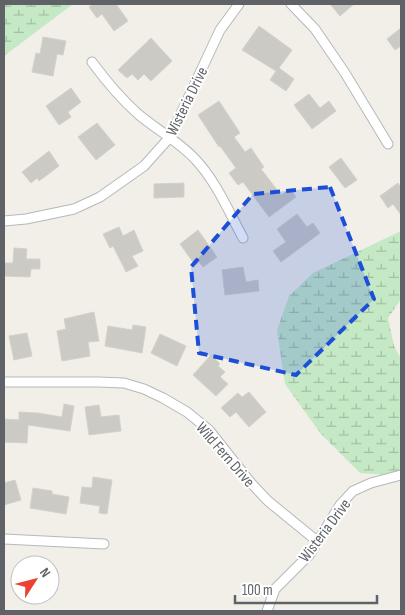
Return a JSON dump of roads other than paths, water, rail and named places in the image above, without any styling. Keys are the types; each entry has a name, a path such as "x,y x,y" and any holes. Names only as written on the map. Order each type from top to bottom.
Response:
{"street":[{"name":"Wisteria Drive","path":"4,221 46,215 88,204 144,166 170,137 220,30 239,4"},
{"path":"291,4 315,29 345,73 388,144"},
{"path":"92,62 113,90 140,115 170,137 196,160 210,179 243,238"},
{"name":"Wild Fern Drive","path":"4,382 98,382 124,384 144,389 163,398 187,412 209,430 251,483 268,501 317,541"},
{"name":"Wisteria Drive","path":"267,611 275,589 310,554 340,505 353,492 371,483 401,475"},
{"path":"4,539 104,544"}]}
